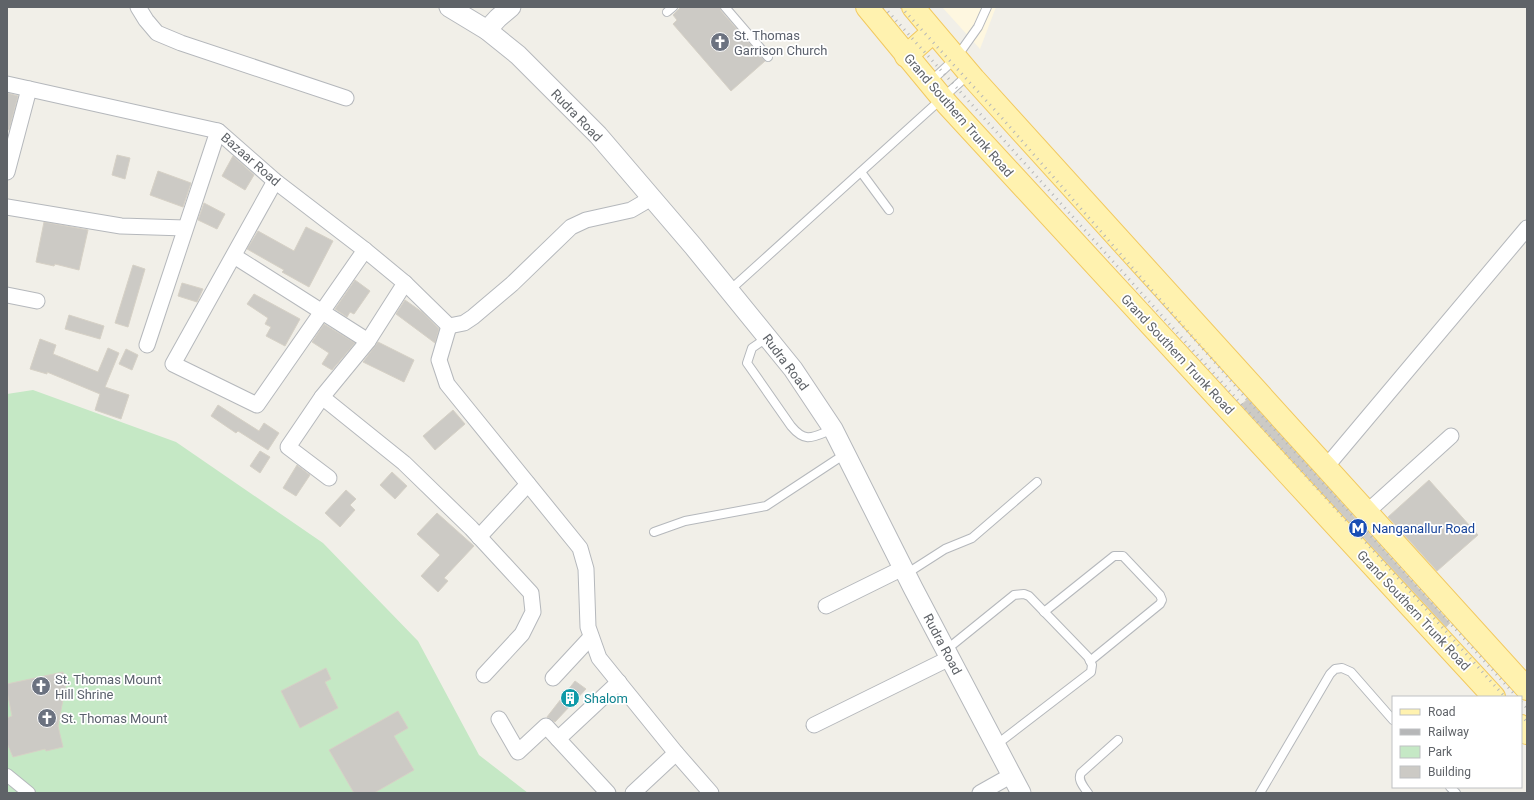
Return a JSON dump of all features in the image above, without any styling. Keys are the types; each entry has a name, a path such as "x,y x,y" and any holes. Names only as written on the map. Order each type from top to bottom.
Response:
{"main road":[{"name":"Grand Southern Trunk Road","path":"867,7 935,91 1493,696"},
{"path":"912,7 963,66 1527,689"},
{"path":"906,56 933,32"}],"street":[{"path":"138,7 157,34 346,98"},
{"name":"Rudra Road","path":"449,7 487,30 518,54 598,135 730,290 804,384 832,429 1021,793"},
{"path":"487,30 511,7"},
{"name":"Bazaar Road","path":"7,84 218,131 275,181 365,250 405,283 449,326"},
{"path":"7,172 29,89"},
{"path":"146,345 218,131"},
{"path":"275,181 173,364 257,405 365,250"},
{"path":"651,197 643,204 630,210 586,220 571,227 512,284 473,317 464,323 449,326 439,360 447,384 580,548 586,568 588,627 599,658 676,753 711,793"},
{"path":"7,207 121,226 186,228"},
{"path":"1326,467 1527,228"},
{"path":"234,256 368,341"},
{"path":"329,478 288,447 322,397 368,341 405,283"},
{"path":"7,295 37,301"},
{"path":"322,397 404,463 479,537 530,593 532,612 522,634 484,675"},
{"path":"1367,512 1451,436"},
{"path":"479,537 528,484"},
{"path":"826,606 905,571"},
{"path":"553,678 592,637"},
{"path":"814,725 948,654"},
{"path":"558,739 619,682"},
{"path":"499,719 518,752 546,726 608,793"},
{"path":"633,793 676,753"},
{"path":"7,775 29,793"},
{"path":"980,793 1012,775"}],"lane":[{"path":"725,7 768,57"},
{"path":"730,290 861,172 935,91 963,66 987,7"},
{"path":"935,91 963,66"},
{"path":"861,172 888,210"},
{"path":"768,337 752,348 747,363 798,435 813,437 832,429"},
{"path":"654,532 685,521 766,506 845,454"},
{"path":"905,571 945,549 972,538 1037,482"},
{"path":"1044,612 1114,556 1119,555 1123,556 1160,595 1162,600 1160,604 1090,661"},
{"path":"948,654 1014,595 1024,594 1029,596 1088,657 1092,665 1091,672 996,745"},
{"path":"1260,793 1330,674 1335,669 1342,668 1351,672 1392,719"},
{"path":"1088,793 1079,776 1118,740"}],"shaded area":[{"path":"942,7 996,7 980,49"}],"green space":[{"name":"St. Thomas Mount","path":"33,390 176,442 323,543 418,641 479,755 528,793 7,793 7,394"}],"building":[{"name":"St. Thomas Garrison Church","path":"681,7 720,7 721,11 765,61 731,91 673,24 677,20 673,15"},
{"path":"7,93 18,96 9,130 7,129"},
{"path":"117,155 130,158 125,179 112,175"},
{"path":"233,156 254,175 245,190 222,176"},
{"path":"158,171 191,183 183,207 150,195"},
{"path":"204,203 225,214 217,229 198,220"},
{"path":"44,222 88,230 79,270 55,264 54,266 36,262"},
{"path":"306,227 333,241 309,287 282,272 284,270 247,249 258,231 294,251"},
{"path":"133,265 145,269 128,327 115,323"},
{"path":"355,280 370,291 354,314 350,312 347,317 335,309"},
{"path":"182,283 203,289 197,302 178,296"},
{"path":"254,294 300,319 285,346 266,336 271,327 265,324 268,318 247,304"},
{"path":"405,300 422,312 439,329 435,343 396,314"},
{"path":"69,315 104,326 100,339 65,329"},
{"path":"324,324 355,343 332,370 322,364 329,353 312,342"},
{"path":"40,339 56,345 53,354 98,372 108,348 119,353 105,387 129,395 121,419 95,410 100,394 47,372 47,374 30,369"},
{"path":"378,342 414,360 404,382 363,362"},
{"path":"126,349 138,355 132,370 119,364"},
{"path":"1248,399 1450,623 1446,627 1241,405"},
{"path":"218,405 259,431 264,423 279,433 268,450 238,431 236,433 211,416"},
{"path":"453,410 465,424 435,450 423,436"},
{"path":"260,451 270,457 260,473 250,466"},
{"path":"297,465 310,475 296,496 283,488"},
{"path":"392,472 407,486 395,499 380,485"},
{"path":"1429,480 1478,535 1437,571 1388,517"},
{"path":"346,490 356,499 350,505 355,510 340,527 325,513"},
{"path":"437,513 474,546 444,578 448,581 438,592 421,576 440,555 417,534"},
{"path":"326,668 331,679 325,682 338,708 300,728 281,691"},
{"path":"63,672 66,684 58,726 63,747 46,751 45,749 13,757 7,743 7,718 12,716 7,684"},
{"name":"Shalom","path":"575,681 586,689 555,722 547,717"},
{"path":"398,711 408,728 394,736 414,770 374,793 354,793 329,750"}],"railway":[{"path":"884,7 1504,696"},
{"path":"901,7 1002,118 1244,396 1516,696"},
{"path":"1522,703 1527,708"},
{"path":"1522,716 1527,722"}],"place":[{"name":"St. Thomas Garrison Church","path":"720,42"},
{"name":"Nanganallur Road","path":"1358,528"},
{"name":"St. Thomas Mount Hill Shrine","path":"41,686"},
{"name":"Shalom","path":"570,698"},
{"name":"St. Thomas Mount","path":"47,718"}]}
